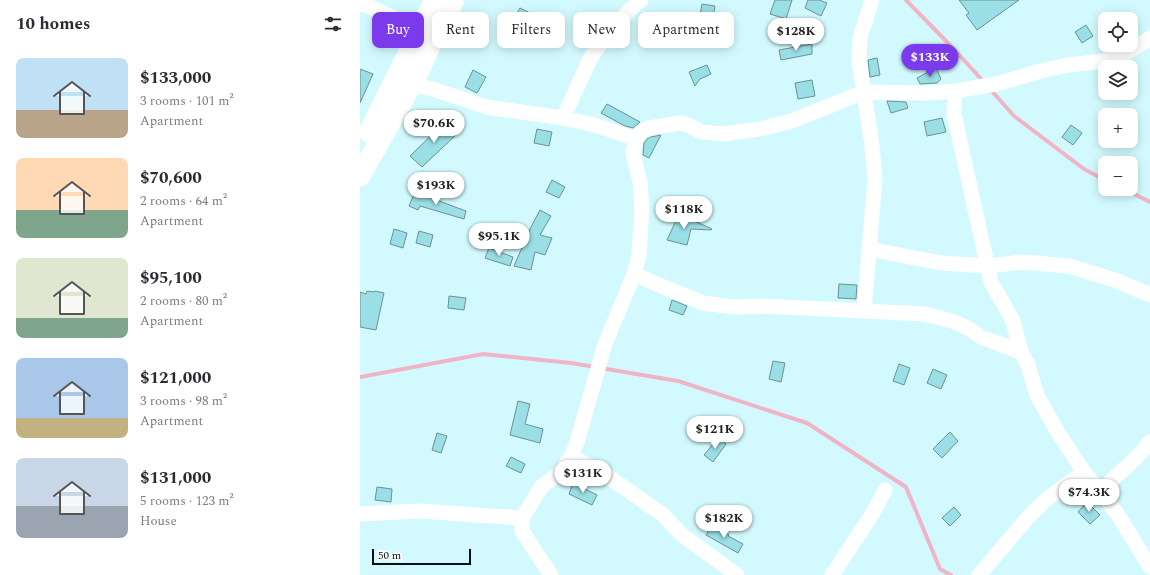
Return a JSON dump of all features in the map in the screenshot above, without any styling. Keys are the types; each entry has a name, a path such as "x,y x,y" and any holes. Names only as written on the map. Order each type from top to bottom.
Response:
{"street":[{"path":"361,171 419,70 435,0"},
{"path":"360,149 428,33 454,0"},
{"path":"562,118 591,57 616,23 641,0"},
{"path":"864,311 874,178 872,145 859,62 860,38 872,0"},
{"path":"360,4 368,6 428,33"},
{"path":"551,575 522,531 522,518 542,486 557,475 571,457 577,442 605,344 634,274 639,256 642,208 640,182 634,162 634,152 636,139 641,132 648,128 681,123 702,132 722,134 760,129 792,121 864,92 929,93 955,91 996,84 1041,71 1103,61 1128,52 1150,38"},
{"path":"411,84 436,90 486,107 562,118 595,125 636,139"},
{"path":"955,91 954,114 992,282 1013,321 1037,395 1048,418 1084,472 1120,518 1150,567"},
{"path":"869,249 941,263 988,266 1023,262 1069,266 1115,280 1150,295"},
{"path":"634,274 703,303 734,307 763,306 925,314 970,329 981,337 1022,352"},
{"path":"1100,491 1137,457 1150,442"},
{"path":"571,457 600,470 663,515 682,535 737,575"},
{"path":"979,575 1031,514 1048,498 1084,472"},
{"path":"832,575 873,514 885,490"},
{"path":"360,514 420,511 522,518"}],"building":[{"path":"775,0 792,0 786,19 770,14"},
{"path":"808,0 819,0 827,3 821,16 805,8"},
{"path":"959,0 1019,0 977,30 966,15 969,13"},
{"path":"702,4 715,6 714,12 701,12"},
{"path":"520,8 528,12 518,12"},
{"path":"1086,25 1093,36 1082,43 1075,32"},
{"path":"812,44 812,54 781,60 779,50"},
{"path":"877,58 880,75 870,77 868,60"},
{"path":"707,65 711,74 700,79 695,86 689,72"},
{"path":"936,68 941,79 937,83 920,84 917,78"},
{"path":"360,69 373,74 360,103"},
{"path":"473,70 486,77 477,93 465,87"},
{"path":"812,80 815,96 798,99 795,83"},
{"path":"887,101 906,102 908,108 891,113"},
{"path":"607,104 640,122 633,128 625,126 601,113"},
{"path":"942,118 946,132 927,136 924,122"},
{"path":"446,121 458,133 422,167 410,156"},
{"path":"1071,125 1082,133 1073,145 1062,137"},
{"path":"537,129 552,132 549,146 534,143"},
{"path":"661,135 649,158 643,155 644,143 647,139"},
{"path":"552,180 565,187 559,198 546,192"},
{"path":"415,192 466,211 464,219 420,206 418,210 409,206"},
{"path":"540,210 551,216 540,235 552,238 545,255 535,252 531,270 514,266 531,227"},
{"path":"679,214 712,229 691,229 687,245 667,240"},
{"path":"394,229 407,233 403,248 390,244"},
{"path":"419,231 433,235 430,247 416,243"},
{"path":"489,248 513,257 510,266 485,258"},
{"path":"839,284 857,285 856,299 838,298"},
{"path":"367,291 384,293 376,330 360,327 360,292 366,294"},
{"path":"449,296 466,298 464,310 448,308"},
{"path":"672,300 687,306 683,315 669,310"},
{"path":"773,361 785,363 781,382 769,379"},
{"path":"899,364 910,368 904,385 893,381"},
{"path":"933,369 947,375 941,389 927,383"},
{"path":"518,401 530,404 525,424 543,429 540,443 510,435"},
{"path":"950,432 958,441 942,458 933,449"},
{"path":"437,433 447,436 441,453 432,450"},
{"path":"718,438 726,444 713,462 704,455"},
{"path":"511,457 525,464 521,473 506,466"},
{"path":"573,483 597,495 592,505 569,494"},
{"path":"377,487 392,489 391,502 375,500"},
{"path":"1087,502 1100,515 1090,524 1078,512"},
{"path":"954,507 961,515 950,526 942,518"},
{"path":"712,525 743,544 738,553 706,535"}],"waterway":[{"path":"906,0 984,82"},
{"path":"990,89 1014,116 1084,169 1098,176"},
{"path":"1138,196 1150,202"},
{"path":"360,377 483,354 571,363 678,381 807,423 906,487 940,569 951,575"}]}
